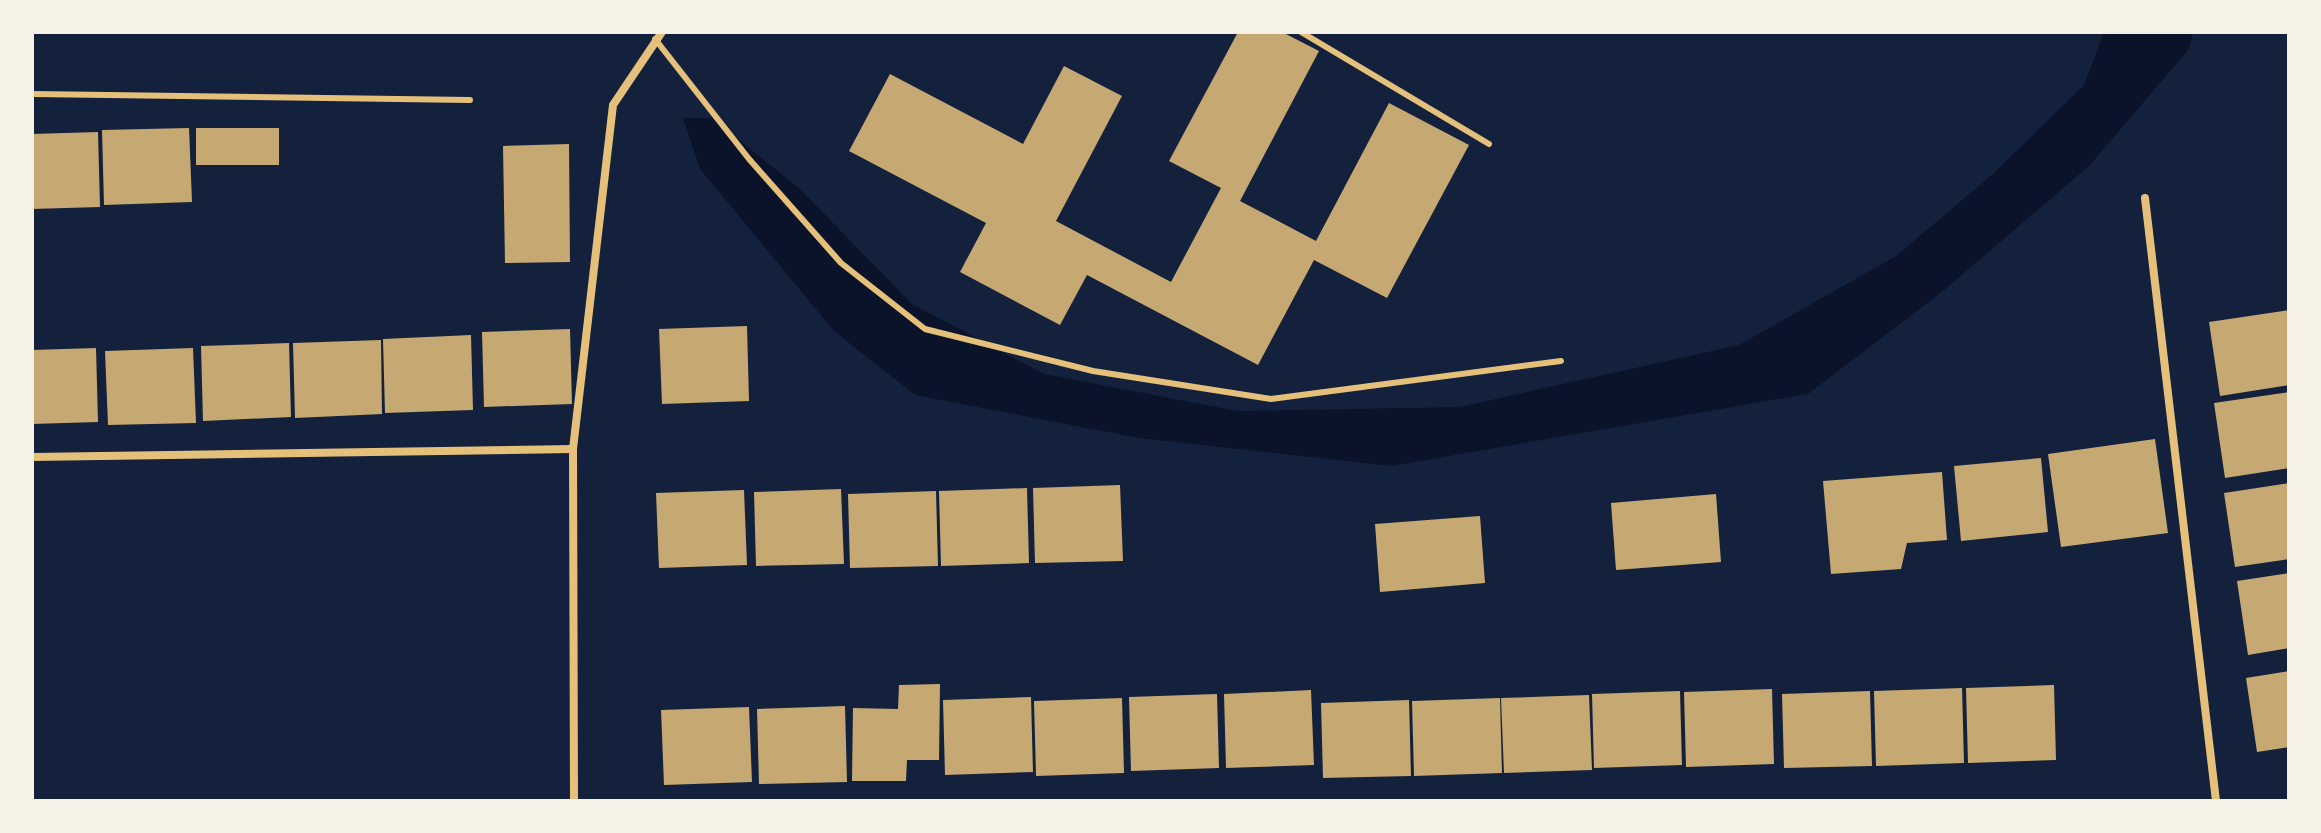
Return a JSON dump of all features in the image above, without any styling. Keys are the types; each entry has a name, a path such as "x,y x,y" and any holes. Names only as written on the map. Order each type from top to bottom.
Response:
{"street":[{"path":"574,801 573,449 613,105 658,36"},
{"path":"2145,198 2216,801"},
{"path":"32,457 573,449"}],"lane":[{"path":"1301,32 1489,144"},
{"path":"658,36 749,159 841,263 925,329 1093,371 1271,399 1561,361"},
{"path":"32,94 470,100"}],"water":[{"path":"2104,32 2193,32 2189,49 2089,166 1943,291 1808,394 1391,466 1139,438 915,395 834,331 700,169 683,118 712,118 801,190 912,304 1044,374 1238,411 1459,407 1739,345 1896,256 1994,173 2084,85"}],"building":[{"path":"1238,32 1282,32 1319,51 1240,201 1316,241 1389,103 1469,145 1387,298 1314,260 1258,365 1087,275 1060,325 960,272 986,223 849,151 890,74 1023,144 1064,66 1122,96 1056,221 1171,282 1221,188 1169,161"},
{"path":"189,128 192,202 104,205 102,130"},
{"path":"196,128 279,128 279,165 196,165"},
{"path":"98,132 100,207 32,209 32,134"},
{"path":"569,144 570,262 505,263 503,146"},
{"path":"2289,310 2289,385 2220,396 2209,322"},
{"path":"747,326 749,401 662,404 659,329"},
{"path":"570,329 572,404 484,407 482,332"},
{"path":"471,335 473,410 385,413 383,339"},
{"path":"381,340 382,414 295,418 293,343"},
{"path":"289,343 291,417 203,421 201,346"},
{"path":"96,348 98,422 32,424 32,350"},
{"path":"193,348 196,423 108,425 105,351"},
{"path":"2289,392 2289,468 2225,478 2214,403"},
{"path":"2155,439 2168,533 2061,547 2048,454"},
{"path":"2041,458 2048,532 1961,541 1954,466"},
{"path":"1942,472 1947,540 1907,543 1901,569 1831,574 1823,481"},
{"path":"2289,483 2289,559 2235,567 2224,493"},
{"path":"1120,485 1123,561 1035,563 1033,488"},
{"path":"1027,488 1029,563 941,566 939,491"},
{"path":"841,489 844,564 756,566 754,492"},
{"path":"744,490 747,565 659,568 656,493"},
{"path":"936,491 938,566 850,568 848,494"},
{"path":"1716,494 1721,562 1616,570 1611,503"},
{"path":"1480,516 1485,583 1380,592 1375,524"},
{"path":"2289,573 2289,648 2248,655 2237,581"},
{"path":"2289,671 2289,747 2257,752 2246,678"},
{"path":"940,684 939,760 907,760 906,781 852,781 853,708 898,709 899,685"},
{"path":"2054,685 2056,760 1968,763 1966,688"},
{"path":"1962,688 1964,763 1876,766 1874,691"},
{"path":"1772,689 1774,764 1686,767 1684,692"},
{"path":"1311,690 1314,765 1226,768 1224,694"},
{"path":"1680,691 1682,765 1594,768 1592,694"},
{"path":"1870,691 1872,766 1784,768 1782,694"},
{"path":"1217,694 1219,768 1131,771 1129,697"},
{"path":"1589,695 1592,770 1504,773 1501,698"},
{"path":"1031,697 1033,772 945,775 943,700"},
{"path":"1122,698 1124,773 1036,776 1034,701"},
{"path":"1500,698 1502,773 1414,776 1412,701"},
{"path":"1409,700 1411,776 1323,778 1321,703"},
{"path":"845,706 847,782 759,784 757,709"},
{"path":"749,707 752,782 664,785 661,710"}]}
